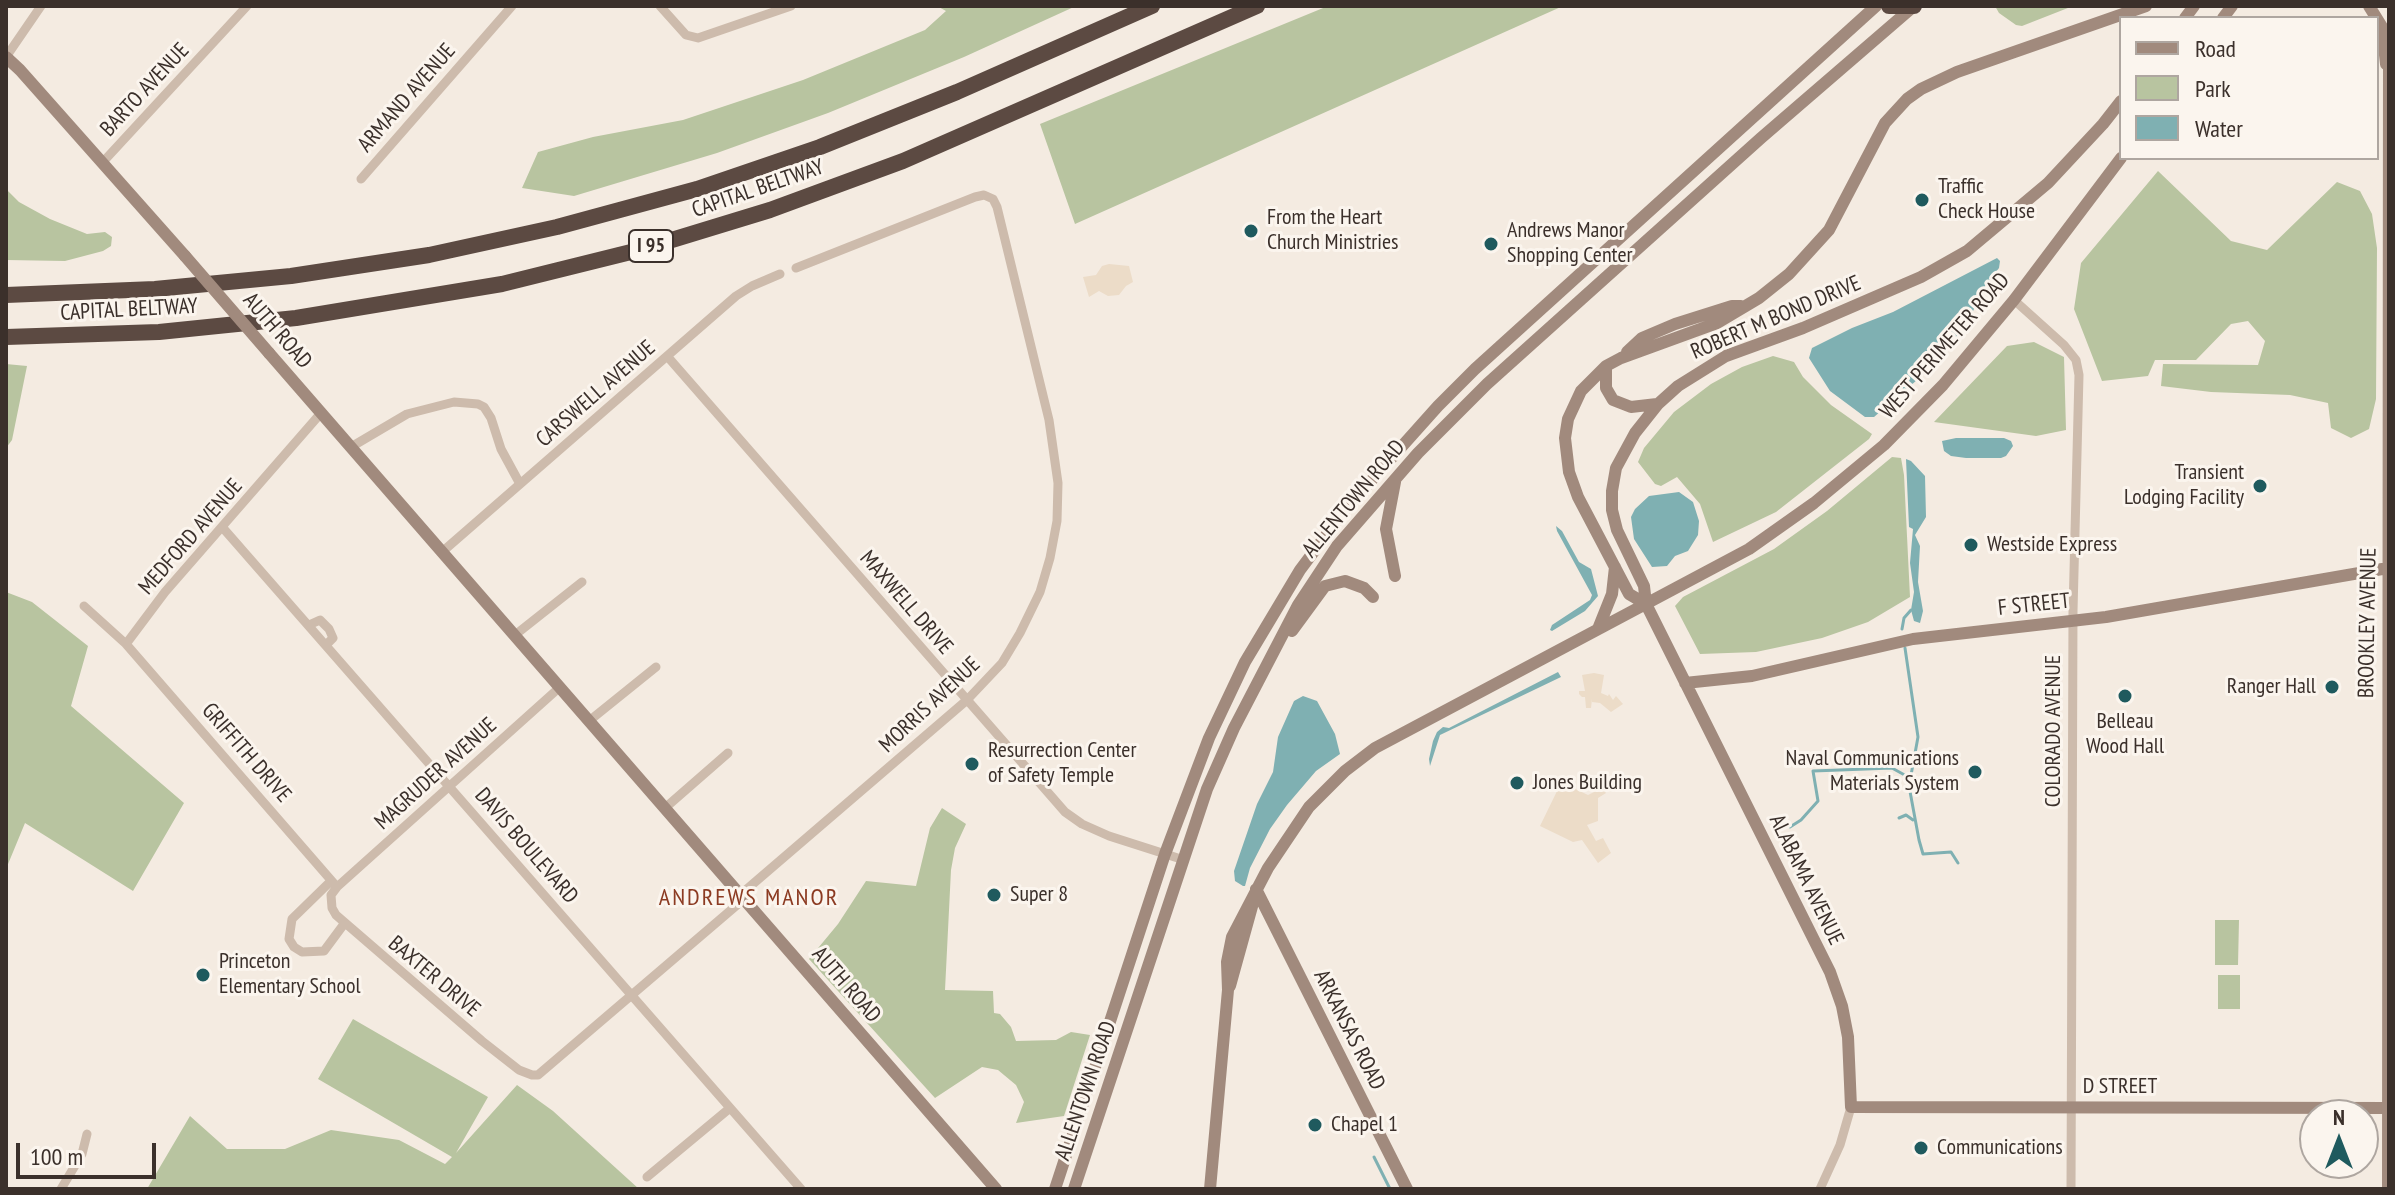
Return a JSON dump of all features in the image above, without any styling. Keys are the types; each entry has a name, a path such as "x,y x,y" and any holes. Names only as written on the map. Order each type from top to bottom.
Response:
{"highway":[{"name":"CAPITAL BELTWAY","path":"6,295 140,290 291,276 429,255 571,223 697,189 820,147 957,92 1152,6"},
{"name":"CAPITAL BELTWAY","path":"6,337 159,332 310,316 502,284 639,250 758,214 903,161 1257,6"},
{"path":"1889,6 1914,6"}],"street":[{"path":"6,57 41,6"},
{"name":"BARTO AVENUE","path":"102,163 247,6"},
{"name":"ARMAND AVENUE","path":"361,179 512,6"},
{"path":"660,6 686,35 698,38 791,6"},
{"name":"ALLENTOWN ROAD","path":"1055,1189 1165,854 1209,738 1245,662 1300,570 1345,510 1475,369 1876,6"},
{"name":"ALLENTOWN ROAD","path":"1074,1189 1222,755 1298,605 1337,546 1396,478 1487,384 1761,138 1914,6"},
{"name":"ROBERT M BOND DRIVE","path":"1646,604 1629,594 1578,497 1565,451 1568,419 1581,391 1606,366 1717,323 1789,274 1820,241 1849,196 1879,132 1907,99 1934,81 1957,72 2146,6"},
{"path":"2379,6 2385,14 2387,34"},
{"name":"BROOKLEY AVENUE","path":"2387,34 2388,1189"},
{"name":"AUTH ROAD","path":"6,57 185,256 996,1189"},
{"name":"ROBERT M BOND DRIVE","path":"1646,604 1644,586 1617,530 1612,491 1616,468 1625,450 1658,404 1709,364 1910,282 1967,251 2039,192 2119,104"},
{"name":"WEST PERIMETER ROAD","path":"1256,889 1302,817 1345,771 1375,748 1759,542 1850,473 1919,411 1973,351 2119,160"},
{"name":"MORRIS AVENUE","path":"538,1075 967,700 1002,663 1031,613 1050,558 1058,500 1055,456 1045,401 997,207 989,196 975,197 796,268"},
{"name":"CARSWELL AVENUE","path":"442,552 747,288 780,274"},
{"name":"COLORADO AVENUE","path":"2014,300 2064,345 2076,360 2079,375 2073,621 2071,1189"},
{"name":"MAXWELL DRIVE","path":"667,356 1073,818 1109,836 1184,860"},
{"path":"1606,366 1606,388 1613,400 1631,407 1658,404"},
{"path":"351,447 407,414 454,402 478,404 491,418 501,449 520,484"},
{"name":"MEDFORD AVENUE","path":"126,644 165,592 321,413"},
{"path":"1395,576 1386,529 1396,478"},
{"name":"DAVIS BOULEVARD","path":"223,528 309,625 320,620 329,629 333,638 326,645 801,1189"},
{"path":"1597,630 1612,594 1615,567"},
{"name":"F STREET","path":"1685,683 1752,676 1913,639 2073,621 2388,568"},
{"path":"1262,673 1325,586 1345,581 1364,588 1373,597"},
{"path":"515,635 582,582"},
{"name":"ALABAMA AVENUE","path":"1646,604 1830,972 1842,1006 1848,1037 1851,1107 1840,1145 1820,1189"},
{"path":"84,606 126,644"},
{"name":"GRIFFITH DRIVE","path":"126,644 334,884"},
{"path":"589,721 656,667"},
{"name":"MAGRUDER AVENUE","path":"344,924 324,951 302,952 289,939 292,919 560,687"},
{"path":"665,808 728,753"},
{"path":"334,884 332,908 344,924"},
{"path":"1210,1189 1228,990 1235,976 1256,889"},
{"name":"ARKANSAS ROAD","path":"1256,889 1407,1189"},
{"name":"BAXTER DRIVE","path":"344,924 519,1070 538,1075"},
{"name":"D STREET","path":"1851,1107 2388,1108"},
{"path":"647,1177 730,1108"},
{"path":"61,1189 82,1154 87,1134"}],"green space":[{"path":"937,6 1076,6 964,57 828,113 717,153 574,196 522,188 538,152 593,137 683,120 803,80 925,30 946,11"},
{"path":"1328,6 1563,6 1075,224 1040,124"},
{"path":"1995,6 2073,6 2022,26 1999,13"},
{"path":"2158,171 2231,241 2267,250 2337,182 2360,191 2372,214 2377,248 2376,399 2369,429 2351,438 2331,428 2328,403 2290,395 2211,392 2161,386 2163,364 2258,365 2265,341 2248,321 2231,324 2196,360 2155,360 2148,376 2102,381 2074,309 2081,263"},
{"path":"6,189 19,202 50,219 87,234 105,232 112,237 111,246 65,261 6,260"},
{"path":"2034,342 2064,357 2066,430 2036,436 1934,422 2007,346"},
{"path":"1773,356 1794,362 1803,377 1831,405 1872,434 1776,512 1713,542 1700,504 1677,477 1661,486 1655,484 1638,462 1644,448 1674,412 1711,384 1742,367"},
{"path":"6,364 27,366 12,440 6,448"},
{"path":"1892,457 1901,458 1904,475 1910,597 1868,622 1822,638 1756,652 1700,654 1675,606 1683,597 1774,549 1827,511"},
{"path":"6,592 32,602 88,646 71,706 184,803 133,891 25,823 6,869"},
{"path":"942,808 966,824 955,848 951,870 945,990 993,991 994,1013 1000,1014 1011,1027 1016,1041 1056,1040 1071,1032 1090,1035 1064,1116 1016,1123 1024,1102 1016,1085 998,1070 982,1067 935,1098 809,959 838,924 866,881 916,886 930,828"},
{"path":"2215,920 2239,920 2238,965 2215,965"},
{"path":"2218,975 2240,975 2240,1009 2218,1009"},
{"path":"353,1019 488,1097 456,1153 517,1085 553,1111 639,1189 147,1189 190,1116 227,1149 285,1149 331,1130 399,1140 445,1164 452,1157 318,1079"}],"shaded area":[{"path":"1102,266 1129,266 1133,282 1119,295 1108,296 1099,291 1089,297 1083,277 1096,275"},
{"path":"1582,675 1604,675 1601,693 1609,694 1613,700 1616,696 1623,704 1611,712 1600,703 1592,702 1592,699 1591,708 1586,708 1585,697 1579,694 1579,691 1585,691"},
{"path":"1563,778 1567,785 1588,795 1602,788 1606,793 1598,798 1598,821 1587,825 1596,841 1603,838 1611,853 1598,863 1582,840 1573,842 1540,826 1559,787 1557,781"}],"water":[{"path":"1997,258 1999,268 1985,286 1963,332 1924,374 1874,417 1865,417 1830,391 1809,358 1812,348 1893,312"},
{"path":"2004,438 2011,441 2013,446 2001,458 1951,456 1944,451 1942,441"},
{"path":"1906,459 1925,476 1926,517 1915,535 1920,546 1918,582 1923,611 1920,623 1914,621 1911,610 1914,592 1910,563 1913,529 1909,527"},
{"path":"1679,492 1693,502 1699,521 1698,535 1688,551 1675,556 1667,566 1652,567 1634,539 1631,517 1649,496"},
{"path":"1556,526 1579,562 1591,569 1598,596 1585,611 1552,631 1552,625 1590,600 1592,595"},
{"path":"1558,672 1561,677 1440,735 1430,766 1433,741 1443,727 1449,728"},
{"path":"1303,696 1317,701 1335,734 1340,754 1316,771 1287,805 1270,829 1243,886 1235,881 1234,871 1257,804 1273,772 1278,737 1294,701"}],"waterway":[{"path":"1902,629 1904,618 1911,610"},
{"path":"1905,648 1918,737 1909,786 1919,840 1923,854 1951,852 1958,863"},
{"path":"1790,827 1818,801 1813,771 1892,768 1910,778"},
{"path":"1899,818 1906,815 1913,820"},
{"path":"1374,1157 1390,1189"}],"place":[{"name":"Traffic Check House","path":"1922,200"},
{"name":"From the Heart Church Ministries","path":"1251,231"},
{"name":"Andrews Manor Shopping Center","path":"1491,244"},
{"name":"Transient Lodging Facility","path":"2260,486"},
{"name":"Westside Express","path":"1971,545"},
{"name":"Ranger Hall","path":"2332,687"},
{"name":"Belleau Wood Hall","path":"2125,696"},
{"name":"Resurrection Center of Safety Temple","path":"972,764"},
{"name":"Naval Communications Materials System","path":"1975,772"},
{"name":"Jones Building","path":"1517,783"},
{"name":"Super 8","path":"994,895"},
{"name":"Princeton Elementary School","path":"203,975"},
{"name":"Chapel 1","path":"1315,1125"},
{"name":"Communications","path":"1921,1148"}],"district":[{"name":"ANDREWS MANOR","path":"749,898"}]}
